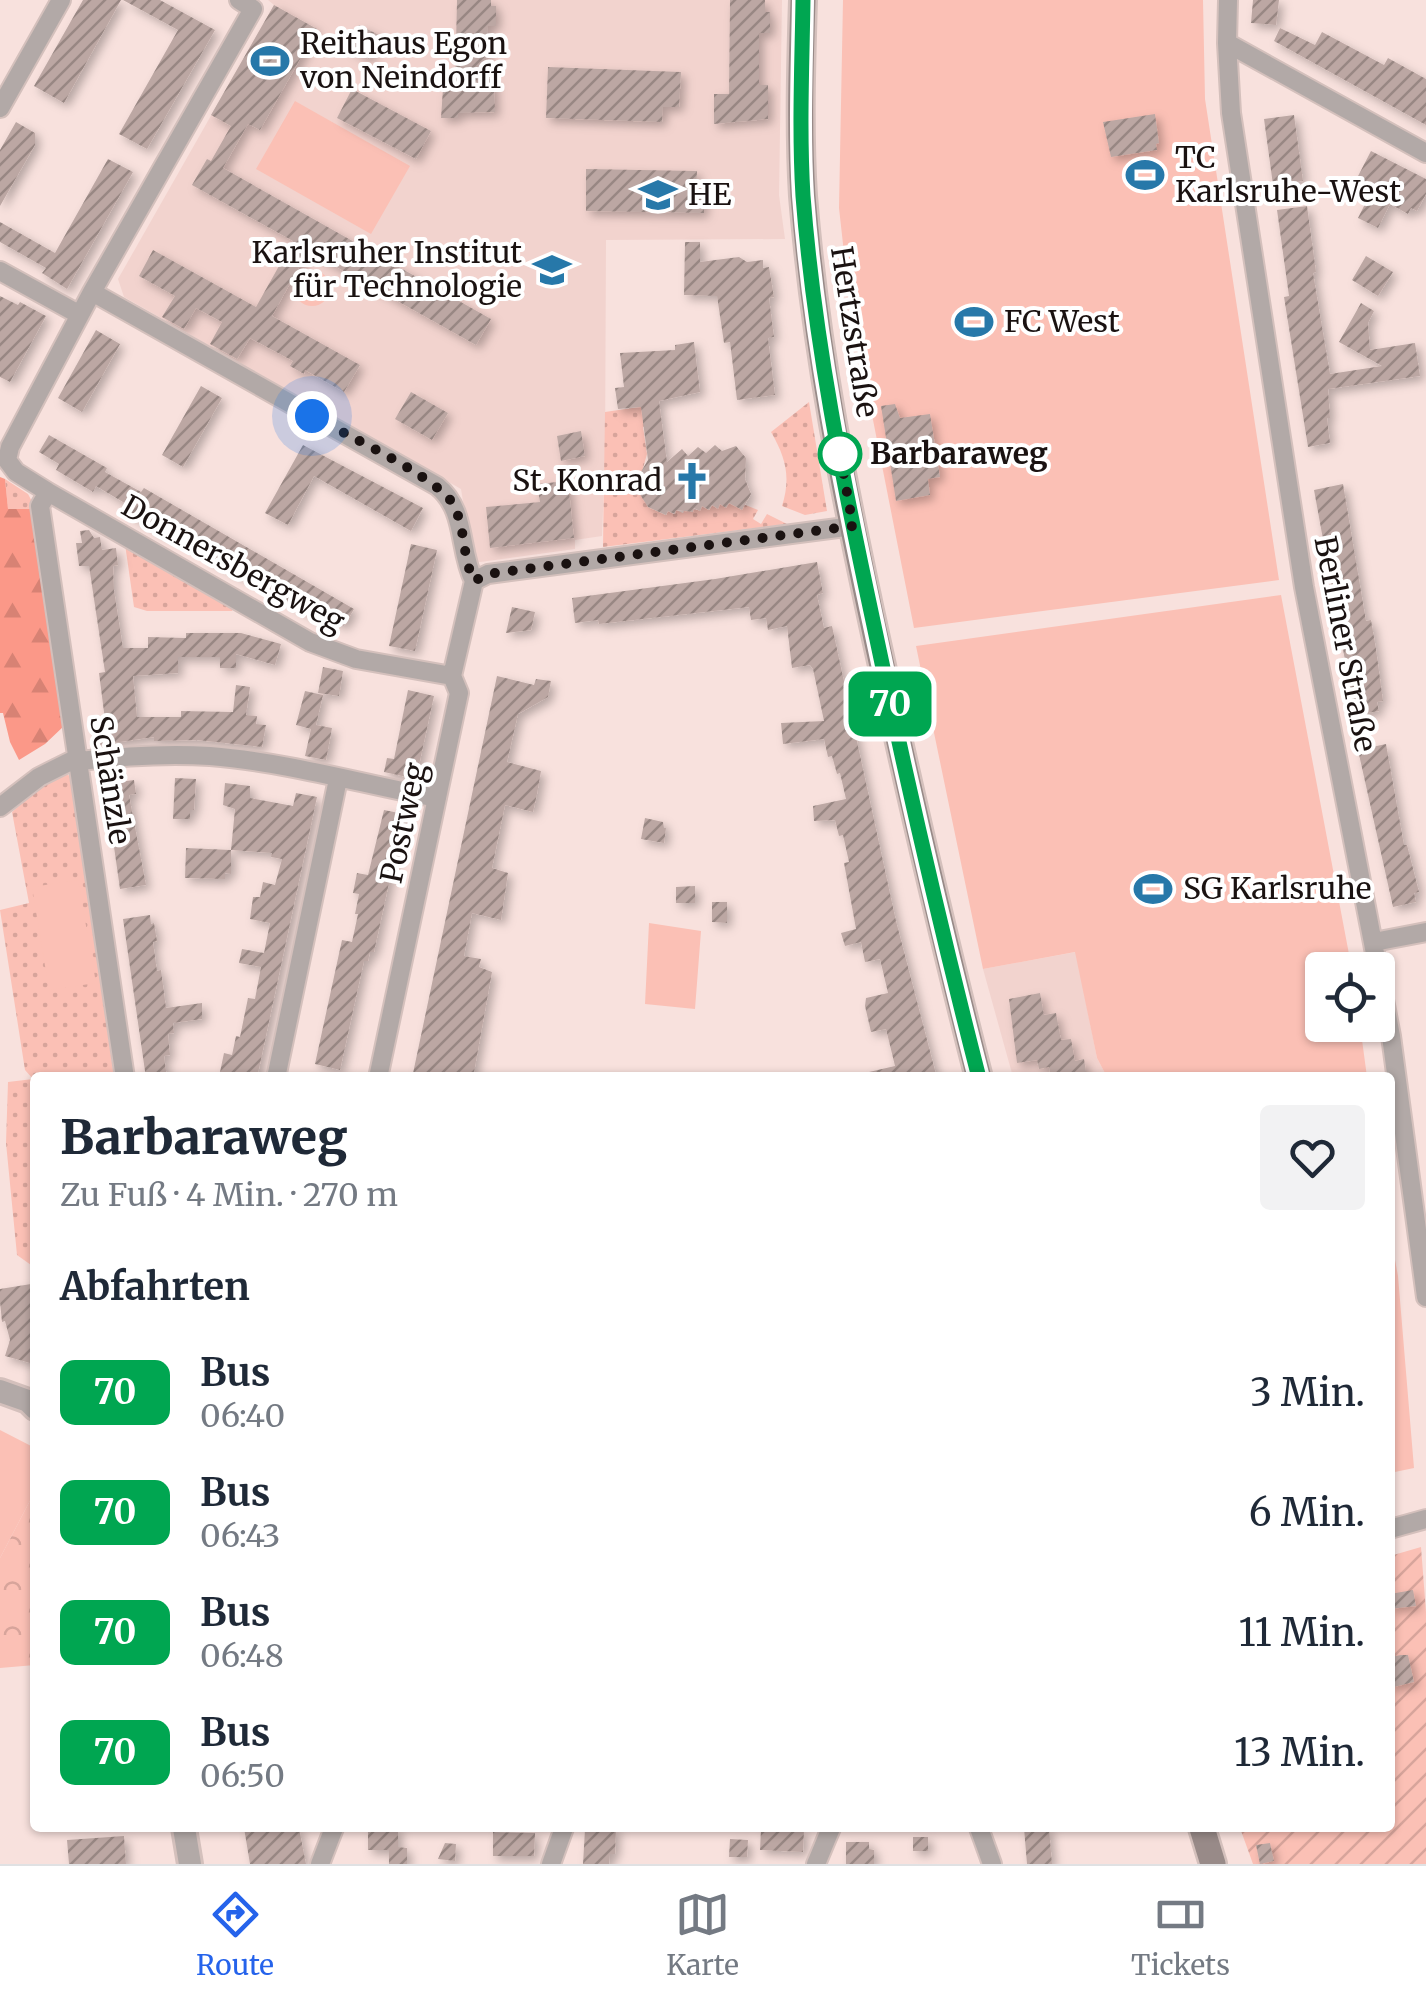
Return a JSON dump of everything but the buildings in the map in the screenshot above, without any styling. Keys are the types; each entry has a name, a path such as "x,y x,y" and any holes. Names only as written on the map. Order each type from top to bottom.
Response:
{"main road":[{"name":"Hertzstraße","path":"803,0 801,153 822,351 853,526 918,832 978,1072"},
{"path":"1203,1832 1212,1864"}],"street":[{"path":"0,108 62,0"},
{"path":"0,271 80,316 253,9 239,0"},
{"name":"Berliner Straße","path":"1228,0 1232,113 1304,586 1394,1054 1426,1296"},
{"path":"1227,43 1426,153"},
{"path":"92,292 448,494 456,510 466,566 474,581 488,574 853,526"},
{"name":"Donnersbergweg","path":"80,316 10,446 6,460 16,472 310,642 356,658 452,676"},
{"name":"Schänzle","path":"48,492 40,506 124,1072"},
{"name":"Postweg","path":"379,1072 459,693 452,676 474,581"},
{"path":"0,807 40,776 79,759 163,754 212,756 437,798"},
{"path":"277,1072 338,779"},
{"path":"1374,942 1426,932"},
{"path":"0,1391 30,1402"},
{"path":"1395,1528 1426,1519"},
{"path":"185,1832 190,1864"},
{"path":"320,1864 332,1832"},
{"path":"551,1864 563,1832"},
{"path":"816,1864 830,1832"},
{"path":"980,1832 992,1864"}],"shaded area":[{"path":"268,0 782,0 779,195 785,239 606,240 602,536 575,540 575,549 473,563 461,489 124,297 118,279 274,5"},
{"path":"1076,952 1097,1058 1104,1072 1012,1072 983,969"}],"green space":[{"name":"FC West","path":"843,0 1203,0 1205,99 1279,580 914,628 849,298 839,208"},
{"path":"295,101 410,166 371,234 256,169"},
{"path":"312,270 325,275 330,288 325,301 312,306 299,301 294,288 299,275"},
{"path":"809,402 827,511 805,515 782,506 786,468 771,432"},
{"path":"646,406 650,425 643,427 647,454 638,486 648,507 666,515 668,511 683,513 685,509 700,510 702,506 709,510 712,505 735,506 738,502 758,510 753,519 761,524 767,514 787,524 603,547 605,412"},
{"path":"0,477 5,479 8,509 36,509 65,725 45,744 19,760 0,713"},
{"path":"5,479 28,494 36,509 8,509"},
{"path":"125,544 235,605 232,611 147,611 134,607"},
{"name":"SG Karlsruhe","path":"1281,595 1349,952 1305,952 1305,1042 1362,1042 1366,1072 1104,1072 1097,1058 1075,952 983,969 916,646"},
{"path":"66,774 72,777 113,1072 30,1072 30,1076 25,1070 0,910 29,903 12,812 38,789"},
{"path":"78,880 96,983 50,990 50,996 32,887"},
{"path":"649,923 701,931 695,1009 645,1004"},
{"path":"30,1079 30,1264 17,1255 6,1143 8,1082"},
{"path":"1395,1260 1398,1276 1414,1468 1395,1472"},
{"path":"0,1430 30,1445 30,1501 0,1558"},
{"path":"30,1501 30,1665 0,1668 0,1558"},
{"path":"1421,1547 1426,1612 1426,1864 1253,1864 1241,1832 1395,1832 1395,1555"}],"bus line":[{"name":"70","path":"803,0 803,194 822,351 853,526 918,832 977,1072"}],"place":[{"name":"Reithaus Egon von Neindorff","path":"270,61"},
{"name":"TC Karlsruhe-West","path":"1145,175"},
{"name":"HE","path":"658,195"},
{"name":"Karlsruher Institut für Technologie","path":"552,270"},
{"name":"FC West","path":"974,322"},
{"name":"Barbaraweg","path":"840,454"},
{"name":"St. Konrad","path":"692,481"},
{"name":"SG Karlsruhe","path":"1153,889"}],"route":[{"path":"312,416 448,494 460,520 466,566 474,581 488,574 853,526 840,454"}]}
